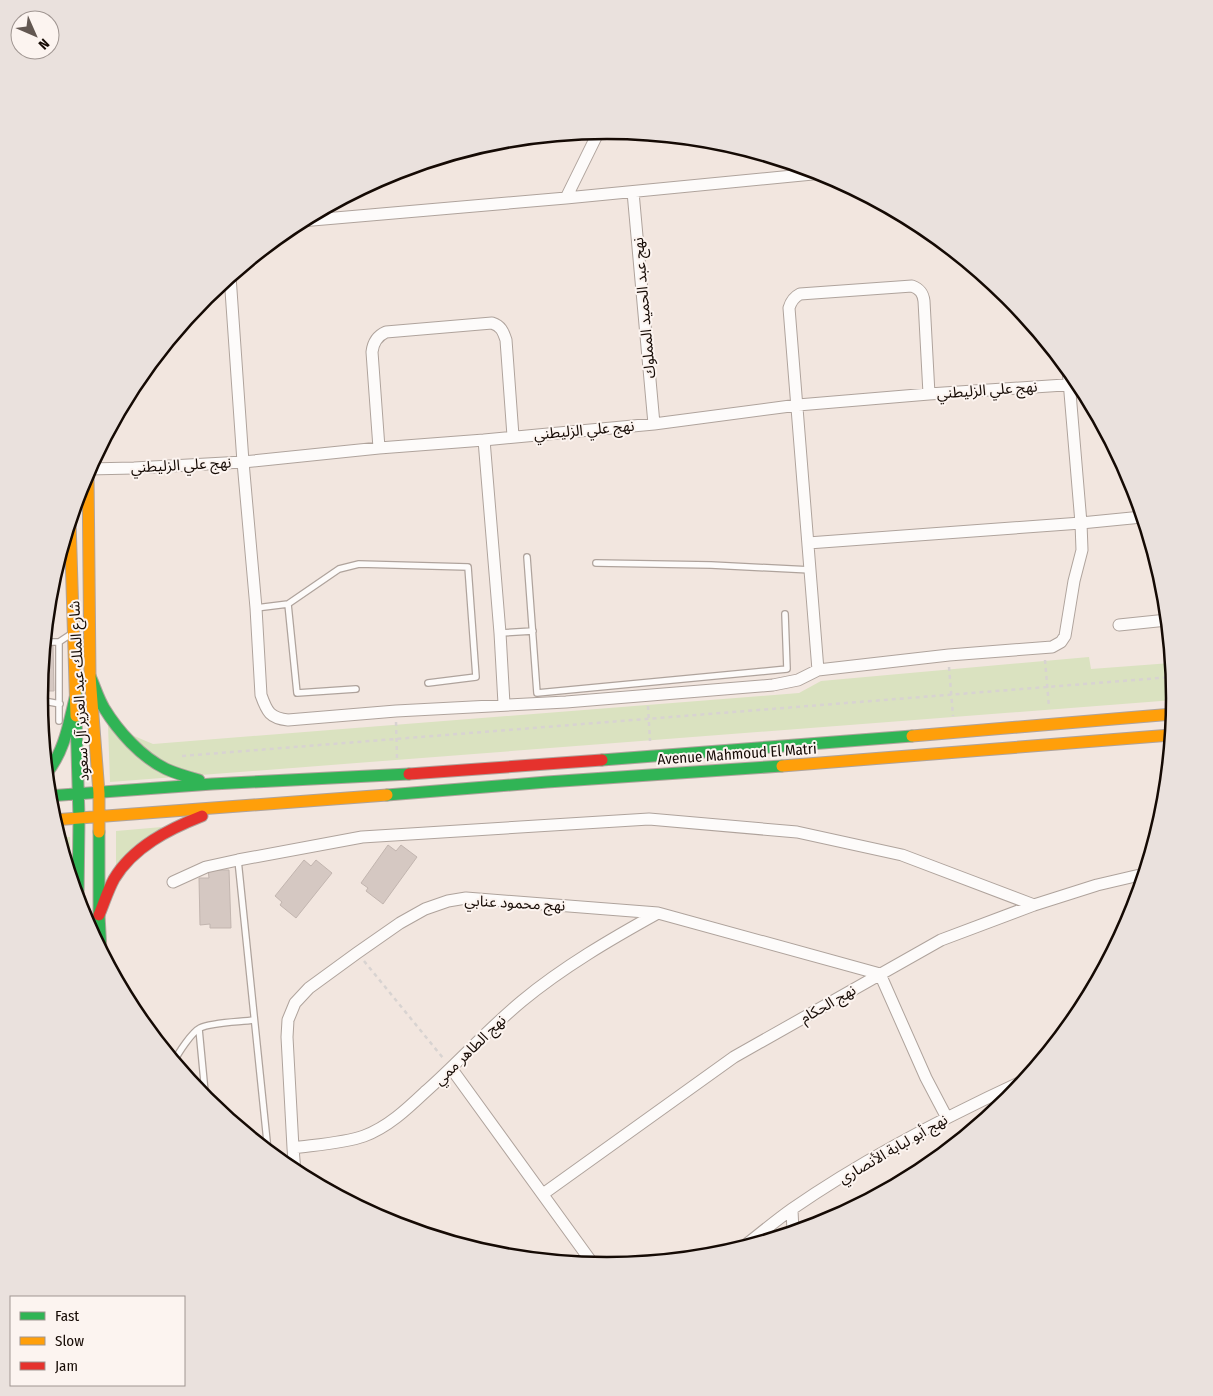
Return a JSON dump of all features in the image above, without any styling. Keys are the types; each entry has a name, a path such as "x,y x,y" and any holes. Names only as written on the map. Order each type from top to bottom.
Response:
{"main road":[{"name":"شارع الملك عبد العزيز آل سعود","path":"88,489 90,676 99,793 101,935"},
{"name":"شارع الملك عبد العزيز آل سعود","path":"71,540 79,818 78,881"},
{"path":"90,676 108,715 129,739 151,759 170,771 212,784"},
{"path":"52,766 62,745 76,694"},
{"name":"Avenue Mahmoud El Matri","path":"56,795 212,784 398,775 652,757 1165,715"},
{"name":"Avenue Mahmoud El Matri","path":"61,819 747,769 1164,736"},
{"path":"100,915 115,878 139,850 156,837 178,825 223,808"}],"street":[{"path":"566,198 595,139"},
{"path":"318,220 802,175"},
{"name":"نهج عبد الحميد المملوك","path":"633,192 654,424"},
{"path":"231,285 261,689 265,705 270,714 277,718 288,720 504,704 566,702 773,684 798,680 818,670 948,655 1052,647 1061,642 1065,636 1074,581 1082,550 1074,392"},
{"path":"818,670 789,308 794,297 800,294 912,286 917,288 923,295 924,301 929,394"},
{"path":"379,448 372,352 376,340 381,334 386,332 492,323 499,325 504,331 506,340 513,436"},
{"name":"نهج علي الزليطني","path":"97,469 243,462 654,424 798,405 1069,384"},
{"path":"484,440 504,704"},
{"path":"808,543 1136,518"},
{"path":"1119,625 1160,621"},
{"path":"173,882 206,867 362,837 649,819 797,832 902,855 1034,905"},
{"name":"نهج الحكام","path":"543,1194 734,1057 941,940 1034,905 1097,885 1137,876"},
{"name":"نهج محمود عنابي","path":"294,1148 287,1037 288,1020 294,1002 309,988 357,953 424,908 466,898 658,913 880,974"},
{"name":"نهج الطاهر ممي","path":"294,1148 356,1138 377,1130 390,1122 522,1001 552,978 608,941 658,913"},
{"path":"880,974 926,1078 947,1118"},
{"path":"451,1068 588,1256"},
{"name":"نهج أبو لبابة الأنصاري","path":"759,1236 792,1210 848,1173 919,1132 1006,1089"},
{"path":"293,1161 294,1148"},
{"path":"792,1210 793,1224"}],"lane":[{"path":"527,557 537,693 787,669 785,614"},
{"path":"596,562 811,570"},
{"path":"256,608 288,604 339,569 359,564 468,567 476,677 428,683"},
{"path":"288,604 297,693 356,689"},
{"path":"500,633 532,630"},
{"path":"51,642 58,642 74,631"},
{"path":"58,642 59,721"},
{"path":"48,702 60,704"},
{"path":"238,860 267,1142"},
{"path":"178,1057 199,1029 207,1026 254,1020"},
{"path":"199,1029 204,1086"}],"path":[{"path":"1044,648 1051,724"},
{"path":"948,655 955,732"},
{"path":"180,757 1165,678"},
{"path":"647,695 652,757"},
{"path":"396,711 398,775"},
{"path":"357,953 451,1068"}],"green space":[{"path":"1089,657 1091,669 1164,664 1166,698 1166,701 110,782 108,725 153,744 799,693 821,681"},
{"path":"162,827 116,873 116,831"},
{"path":"66,837 70,837 70,855"}],"building":[{"path":"50,646 53,646 54,691 48,691"},
{"path":"388,845 396,851 401,845 417,857 383,904 366,891 368,888 361,883"},
{"path":"304,860 311,866 316,860 332,873 296,918 280,905 282,902 275,896"},
{"path":"208,870 229,870 231,928 210,928 210,924 200,925 199,878 209,878"}],"traffic: fast":[{"path":"90,676 104,708 123,734 139,750 166,769 199,780"},
{"path":"52,766 62,746 76,694"},
{"path":"76,716 79,818 78,881"},
{"path":"602,760 912,736"},
{"path":"387,795 782,766"},
{"path":"56,795 212,784 409,774"},
{"path":"99,832 100,934"}],"traffic: slow":[{"path":"88,489 90,676 99,793 99,832"},
{"path":"71,540 76,716"},
{"path":"912,736 1165,715"},
{"path":"782,766 1164,736"},
{"path":"61,819 387,795"}],"traffic: jam":[{"path":"409,774 602,760"},
{"path":"99,915 114,879 131,857 141,848 165,833 202,816"}]}
